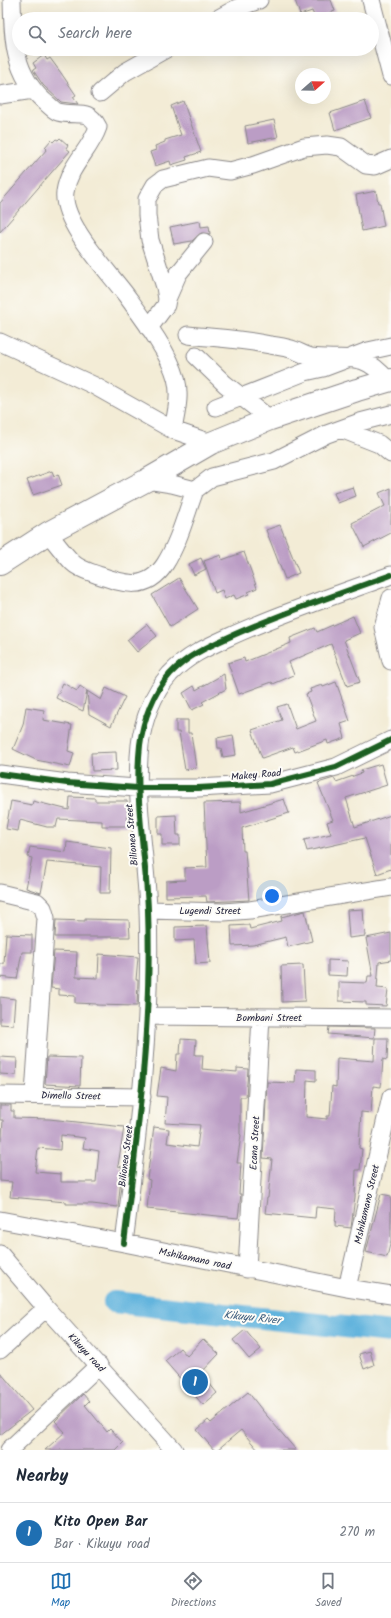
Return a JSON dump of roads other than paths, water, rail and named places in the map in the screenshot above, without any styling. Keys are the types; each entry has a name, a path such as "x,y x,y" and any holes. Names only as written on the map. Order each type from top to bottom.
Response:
{"highway":[{"path":"0,564 48,533 147,480 211,443 270,419 390,380"}],"street":[{"path":"12,0 13,12"},
{"path":"230,12 259,0"},
{"path":"371,0 374,12"},
{"path":"379,30 391,76"},
{"path":"17,56 25,79 33,90 57,112 86,114 94,120 98,127 94,138 78,159 69,176 65,193 67,212 85,242 149,328 171,364 176,379 179,402 173,430"},
{"path":"100,93 125,72 154,56"},
{"path":"0,95 33,90"},
{"path":"167,298 150,240 147,215 147,199 155,185 163,179 208,168 230,171 253,166 304,147 326,145 341,147 366,165 375,166 391,159"},
{"path":"149,328 166,305 167,298 178,274 204,242"},
{"path":"188,335 268,344 291,349 311,357 342,359 351,357 375,367 390,380"},
{"path":"0,342 93,385 173,430 211,443"},
{"path":"216,407 305,372 323,368 351,357 391,346"},
{"path":"196,356 241,397 270,419"},
{"path":"48,533 74,564 90,572 134,584 152,578 165,564 176,543 195,490 212,477 274,461 327,434 360,422 391,414"},
{"path":"341,429 379,444 391,454"},
{"path":"147,480 195,490"},
{"name":"Bilionea Street","path":"124,1243 142,1097 147,1016 148,910 137,788 140,744 151,702 168,676 195,653 252,626 391,576"},
{"path":"391,598 383,627 391,661"},
{"name":"Makey Road","path":"0,774 67,783 137,788 198,788 270,784 336,767 391,740"},
{"name":"Lugendi Street","path":"148,910 224,912 250,910 391,887"},
{"path":"0,893 37,902 43,908 46,918 34,1094"},
{"name":"Bombani Street","path":"147,1016 391,1018"},
{"name":"Ecana Street","path":"247,1269 261,1017"},
{"name":"Dimello Street","path":"0,1095 34,1094 142,1097"},
{"name":"Mshikamano Street","path":"347,1288 391,1097"},
{"name":"Mshikamano road","path":"0,1220 124,1243 247,1269 391,1295"},
{"name":"Kikuyu road","path":"0,1254 46,1308 99,1365 174,1450"},
{"path":"0,1350 46,1308"},
{"path":"9,1450 99,1365"}],"waterway":[{"name":"Kikuyu River","path":"114,1302 391,1332"}],"place":[{"name":"Kito Open Bar","path":"195,1382"}]}
